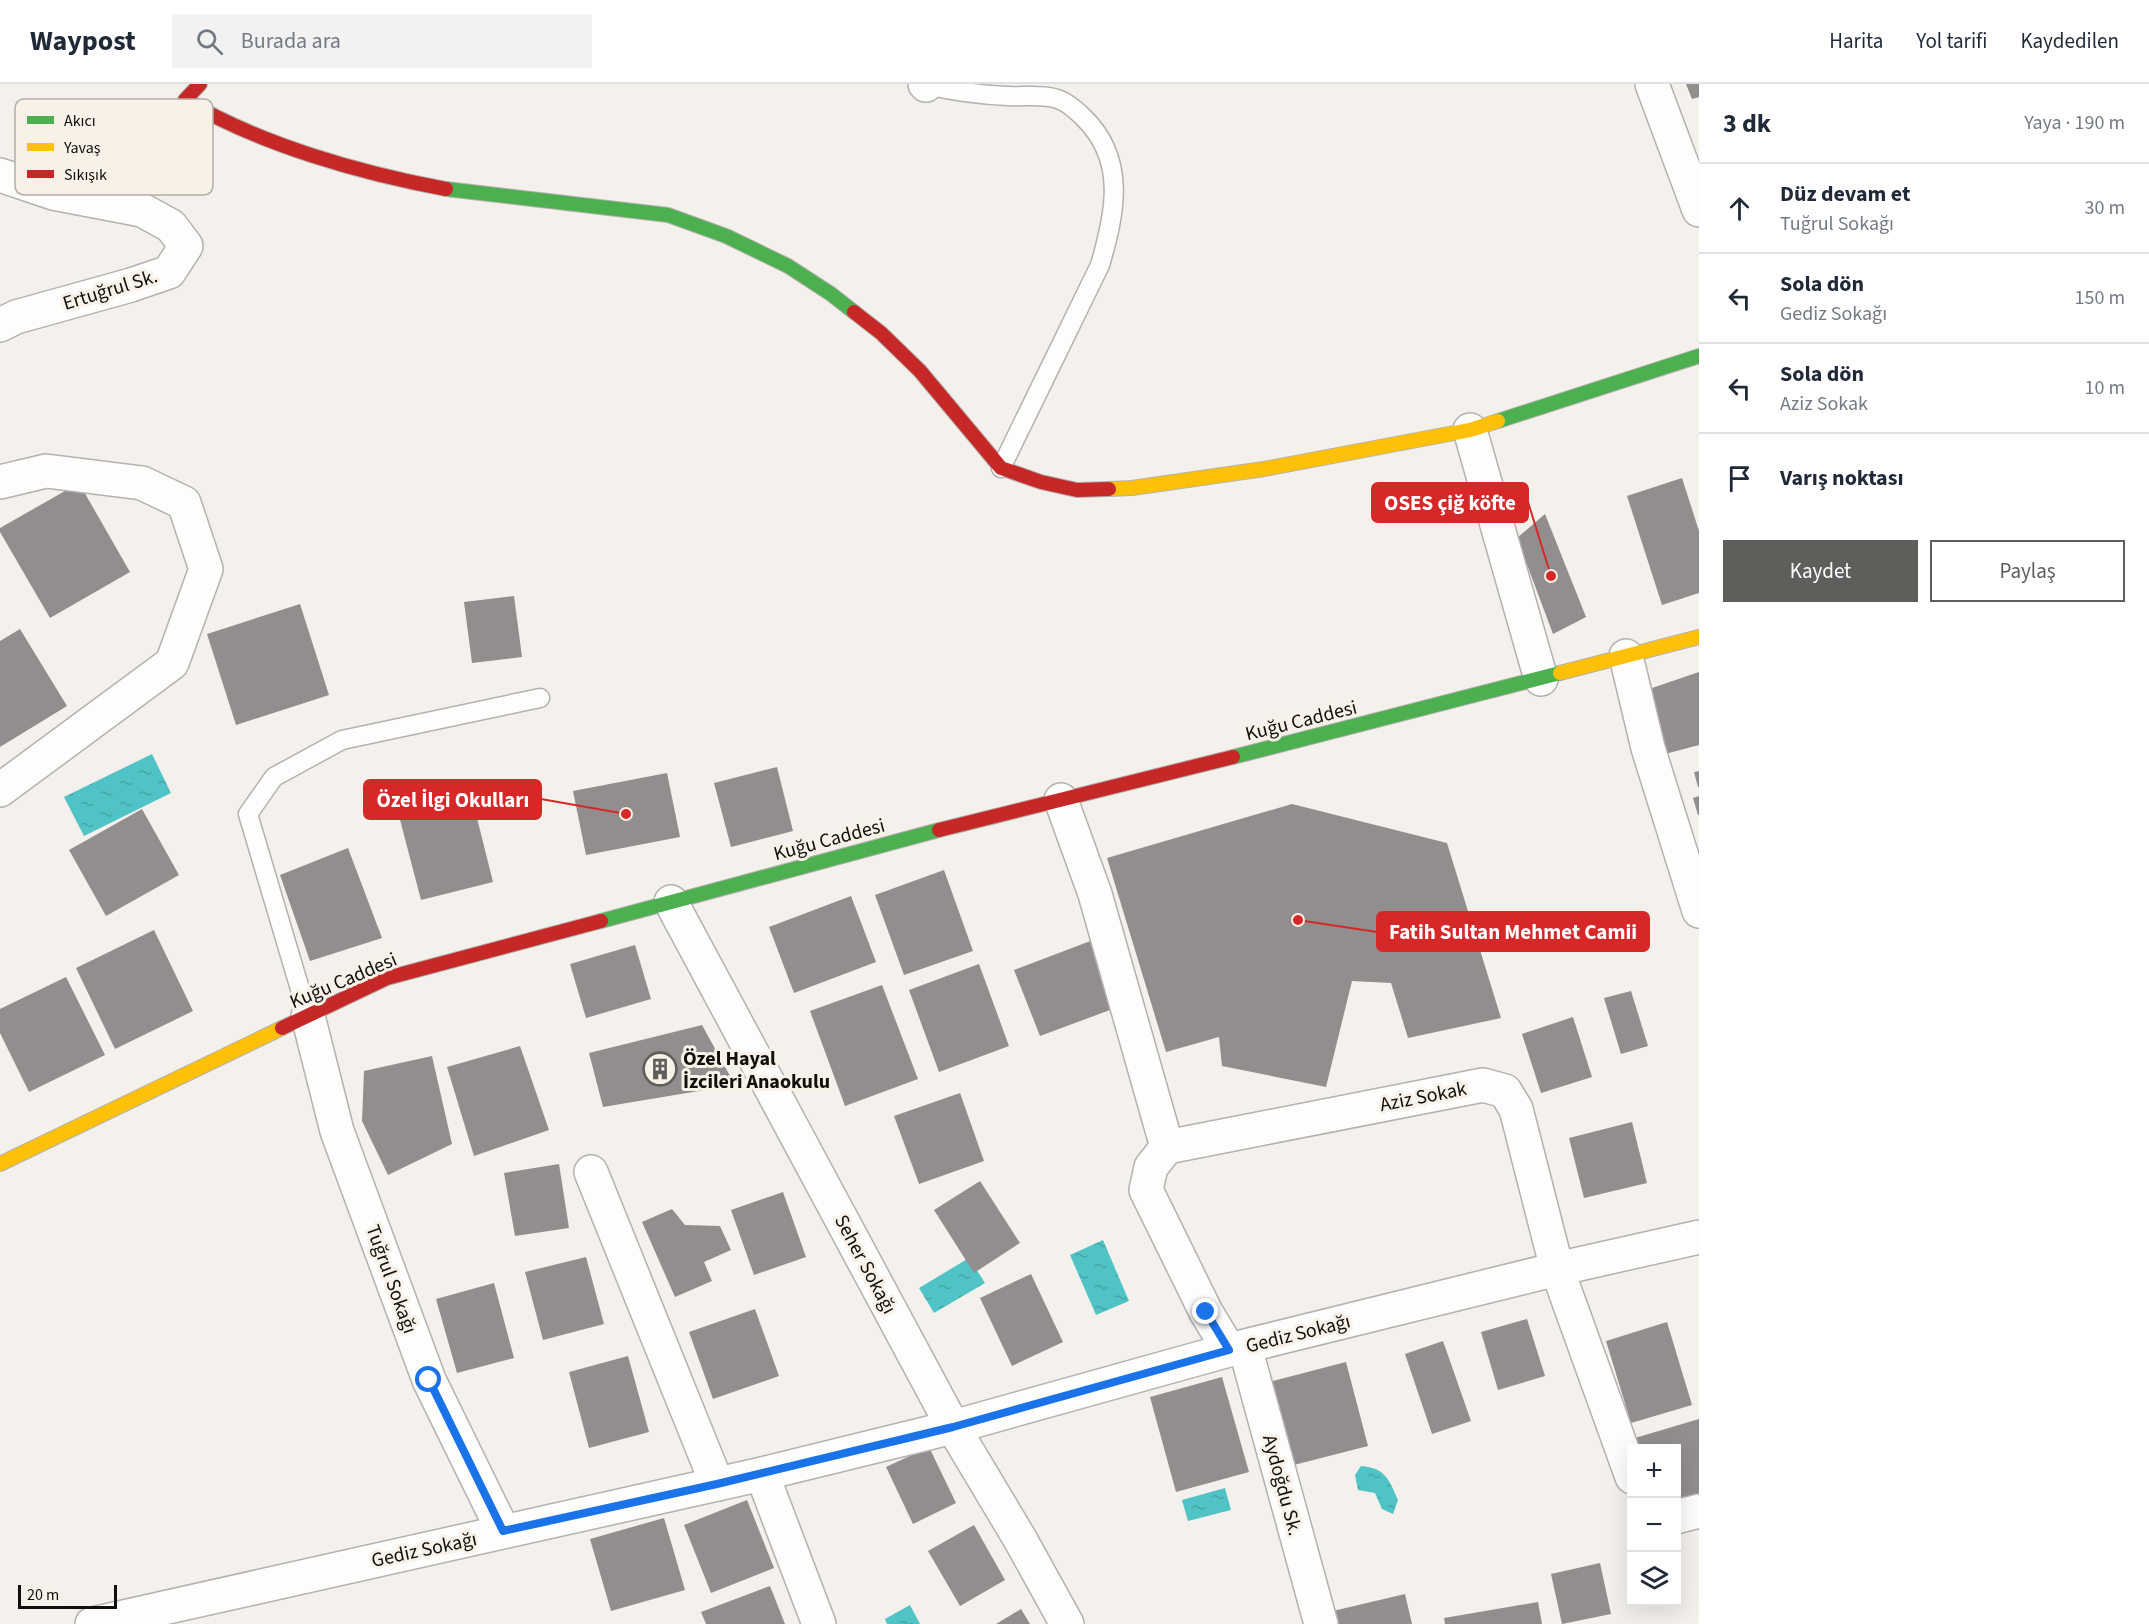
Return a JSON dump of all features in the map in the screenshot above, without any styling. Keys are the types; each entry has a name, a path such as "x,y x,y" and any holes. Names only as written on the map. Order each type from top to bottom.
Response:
{"street":[{"path":"186,99 200,84"},
{"path":"1652,84 1699,210"},
{"path":"213,117 261,137 368,173 445,189 668,215 726,236 788,266 831,294 881,333 920,371 1001,468 1041,482 1077,490 1132,488 1264,469 1470,430 1699,356"},
{"name":"Ertuğrul Sk.","path":"0,175 15,180"},
{"name":"Ertuğrul Sk.","path":"0,325 16,316 131,285 169,272 186,246 171,226 142,210 63,195"},
{"path":"1470,430 1541,679"},
{"path":"0,482 46,471 142,483 184,503 206,569 172,663 0,790"},
{"name":"Kuğu Caddesi","path":"0,1164 387,978 951,827 1394,717 1699,637"},
{"path":"1626,656 1648,748 1699,910"},
{"path":"1061,800 1095,894 1167,1147 1151,1167 1146,1190 1206,1312 1237,1348"},
{"name":"Seher Sokağı","path":"671,902 953,1427 1020,1539 1067,1624"},
{"name":"Tuğrul Sokağı","path":"308,1016 337,1131 429,1380 503,1531"},
{"name":"Aziz Sokak","path":"1167,1147 1483,1084 1505,1091 1516,1109 1557,1269 1627,1463"},
{"path":"591,1172 717,1484"},
{"name":"Gediz Sokağı","path":"92,1624 762,1474 953,1427 1237,1348 1557,1269 1699,1237"},
{"name":"Aydoğdu Sk.","path":"1237,1348 1322,1624"},
{"path":"762,1474 819,1624"},
{"path":"1681,1516 1699,1511"}],"lane":[{"path":"925,84 986,95 1055,98 1092,125 1102,140 1113,173 1113,204 1109,233 1100,265 1001,468"},
{"path":"308,1016 249,814 274,777 342,740 540,698"}],"water":[{"path":"152,754 171,793 84,836 64,797"},
{"path":"1103,1240 1129,1301 1096,1315 1070,1255"},
{"path":"969,1258 985,1283 934,1313 919,1288"},
{"path":"1361,1466 1376,1469 1386,1476 1398,1500 1393,1514 1382,1509 1375,1493 1358,1490 1355,1475"},
{"path":"1225,1488 1231,1510 1188,1521 1182,1500"},
{"path":"910,1605 920,1624 887,1624 885,1619"}],"building":[{"path":"1686,84 1699,84 1699,97 1692,99"},
{"path":"1682,478 1699,531 1699,593 1662,605 1627,496"},
{"path":"79,483 130,572 50,618 0,532 0,528"},
{"path":"1545,514 1586,617 1553,634 1517,538"},
{"path":"514,596 522,657 472,663 464,602"},
{"path":"300,604 329,695 236,725 207,634"},
{"path":"20,629 67,706 0,747 0,641"},
{"path":"1699,672 1699,745 1665,754 1652,688"},
{"path":"777,767 793,831 731,847 714,783"},
{"path":"1699,771 1699,787 1698,787 1694,772"},
{"path":"667,773 680,837 586,855 573,791"},
{"path":"1699,796 1699,815 1698,815 1693,798"},
{"path":"472,798 493,882 421,900 399,816"},
{"path":"1292,804 1447,843 1501,1018 1408,1038 1391,983 1352,981 1326,1087 1222,1066 1219,1037 1166,1052 1107,858"},
{"path":"142,809 179,875 106,916 69,850"},
{"path":"348,848 382,938 310,961 280,875"},
{"path":"944,870 973,951 904,975 875,895"},
{"path":"851,896 876,962 794,993 769,927"},
{"path":"154,930 193,1011 115,1049 76,968"},
{"path":"1093,940 1118,1007 1040,1036 1014,970"},
{"path":"635,945 651,999 586,1018 570,964"},
{"path":"979,964 1009,1046 939,1072 909,990"},
{"path":"66,977 105,1055 29,1092 0,1033 0,1009"},
{"path":"882,985 918,1079 845,1106 810,1011"},
{"path":"1631,991 1648,1046 1621,1054 1604,998"},
{"path":"1573,1017 1592,1077 1541,1093 1522,1034"},
{"name":"Özel Hayal İzcileri Anaokulu","path":"702,1025 735,1085 603,1107 589,1053"},
{"path":"520,1046 549,1130 474,1156 447,1067"},
{"path":"432,1056 452,1144 388,1175 362,1121 364,1071"},
{"path":"960,1093 984,1161 919,1184 894,1116"},
{"path":"1632,1122 1647,1183 1584,1198 1569,1138"},
{"path":"559,1164 569,1228 515,1236 504,1173"},
{"path":"980,1181 1020,1243 974,1273 934,1210"},
{"path":"783,1192 806,1257 754,1275 731,1210"},
{"path":"672,1209 685,1225 720,1226 731,1250 704,1262 712,1281 675,1297 642,1222"},
{"path":"586,1257 604,1324 543,1340 525,1272"},
{"path":"1031,1274 1063,1342 1012,1366 980,1298"},
{"path":"494,1283 514,1358 457,1373 436,1299"},
{"path":"755,1309 779,1376 713,1399 689,1332"},
{"path":"1527,1319 1545,1376 1498,1390 1481,1332"},
{"path":"1667,1322 1692,1405 1631,1423 1606,1341"},
{"path":"1443,1341 1471,1421 1432,1434 1405,1354"},
{"path":"628,1356 649,1432 589,1448 569,1372"},
{"path":"1346,1362 1368,1446 1290,1466 1269,1382"},
{"path":"1222,1377 1249,1472 1176,1492 1150,1397"},
{"path":"1699,1419 1699,1498 1681,1503 1681,1444 1637,1444 1635,1438"},
{"path":"929,1447 956,1503 913,1524 886,1467"},
{"path":"747,1500 774,1568 711,1593 684,1525"},
{"path":"664,1518 685,1590 611,1611 590,1539"},
{"path":"974,1525 1005,1580 960,1606 928,1551"},
{"path":"1600,1563 1611,1614 1562,1624 1551,1574"},
{"path":"770,1586 785,1624 706,1624 701,1612"},
{"path":"1405,1594 1412,1624 1336,1624 1333,1611"},
{"path":"1538,1602 1542,1624 1445,1624 1444,1618"},
{"path":"1021,1609 1030,1624 996,1624"}],"traffic: fast":[{"path":"446,189 668,215 726,236 788,266 854,312"},
{"path":"1498,421 1699,356"},
{"path":"1233,757 1560,673"},
{"path":"601,921 939,830"}],"traffic: slow":[{"path":"1109,489 1132,488 1264,469 1470,430 1498,421"},
{"path":"1560,673 1699,637"},
{"path":"0,1164 282,1028"}],"traffic: jam":[{"path":"186,99 200,84"},
{"path":"213,115 278,144 346,166 446,189"},
{"path":"854,312 881,333 920,371 1001,468 1041,482 1077,490 1109,489"},
{"path":"939,830 1233,757"},
{"path":"282,1028 387,978 601,921"}],"place":[{"name":"OSES çiğ köfte","path":"1551,576"},
{"name":"Özel İlgi Okulları","path":"626,814"},
{"name":"Fatih Sultan Mehmet Camii","path":"1298,920"},
{"name":"Özel Hayal İzcileri Anaokulu","path":"660,1069"}],"route":[{"path":"429,1380 503,1531 717,1484 953,1427 1229,1350 1206,1312"}]}
